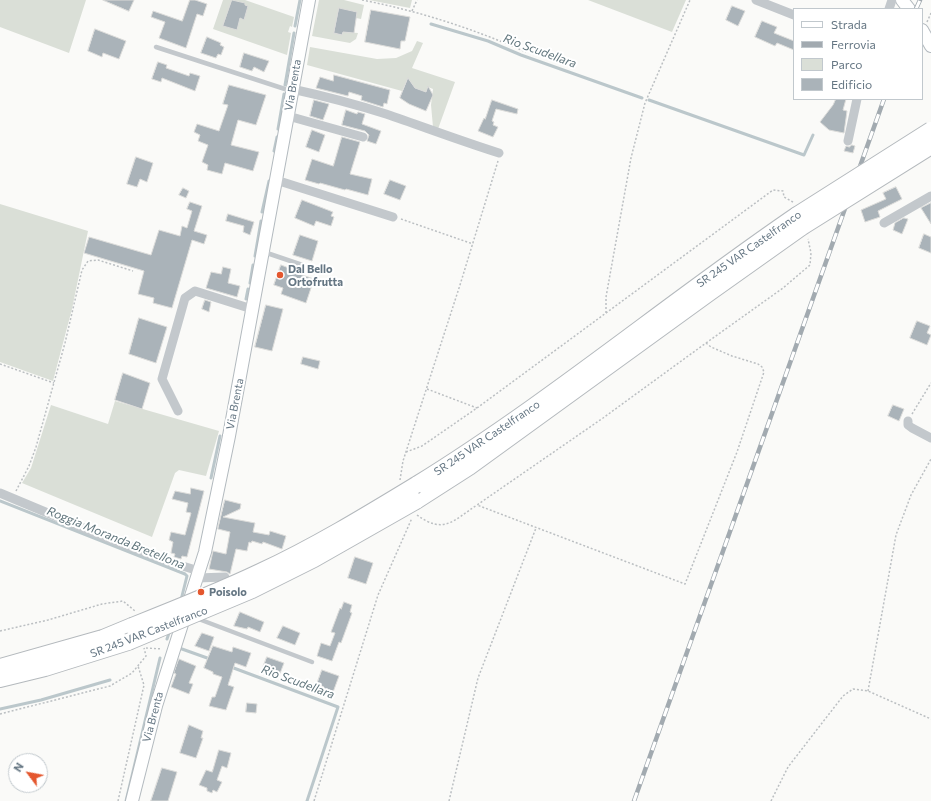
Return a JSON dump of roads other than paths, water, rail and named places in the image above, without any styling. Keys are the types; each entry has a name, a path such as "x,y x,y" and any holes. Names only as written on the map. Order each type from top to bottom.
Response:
{"highway":[{"name":"SR 245 VAR Castelfranco","path":"0,667 102,638 206,596 261,572 349,525 469,467 709,292 799,221 931,130"},
{"name":"SR 245 VAR Castelfranco","path":"799,221 931,146"},
{"name":"SR 245 VAR Castelfranco","path":"0,679 45,668 128,642 252,590 314,559 416,493"}],"street":[{"name":"Via Brenta","path":"132,801 148,734 172,652 205,552 229,436 309,0"},
{"path":"756,0 793,15"},
{"path":"902,0 908,8"},
{"path":"926,34 931,46"},
{"path":"292,90 318,94 387,114 459,141 499,153"},
{"path":"848,141 857,100"},
{"path":"288,116 363,137"},
{"path":"276,178 393,217"},
{"path":"884,223 931,196"},
{"path":"178,411 162,379 185,298 195,291 252,309"},
{"path":"908,421 908,425 912,428 931,438"},
{"path":"0,492 105,537 182,566 198,574 225,578"}],"lane":[{"path":"156,47 292,90"},
{"path":"262,251 320,271"},
{"path":"185,615 312,662"}],"waterway":[{"path":"295,26 300,0"},
{"name":"Rio Scudellara","path":"431,24 488,41 521,55 642,98"},
{"path":"285,85 294,33"},
{"path":"278,129 284,94"},
{"name":"Rio Scudellara","path":"649,100 804,155 813,135"},
{"path":"274,151 277,137"},
{"path":"262,212 269,181"},
{"path":"255,256 261,221"},
{"path":"250,283 253,265"},
{"path":"246,299 248,289"},
{"path":"211,478 220,436"},
{"name":"Roggia Moranda Bretellona","path":"0,501 185,574 187,576 181,600"},
{"name":"Roggia Moranda Bretellona","path":"167,639 170,630"},
{"name":"Rio Scudellara","path":"182,649 210,659"},
{"path":"126,801 160,658"},
{"name":"Rio Scudellara","path":"231,667 338,707 307,801"},
{"path":"0,709 41,700 110,680"}],"railway":[{"path":"916,8 920,0"},
{"path":"634,801 884,100"}],"place":[{"name":"Dal Bello Ortofrutta","path":"280,275"},
{"name":"Poisolo","path":"201,592"}]}
